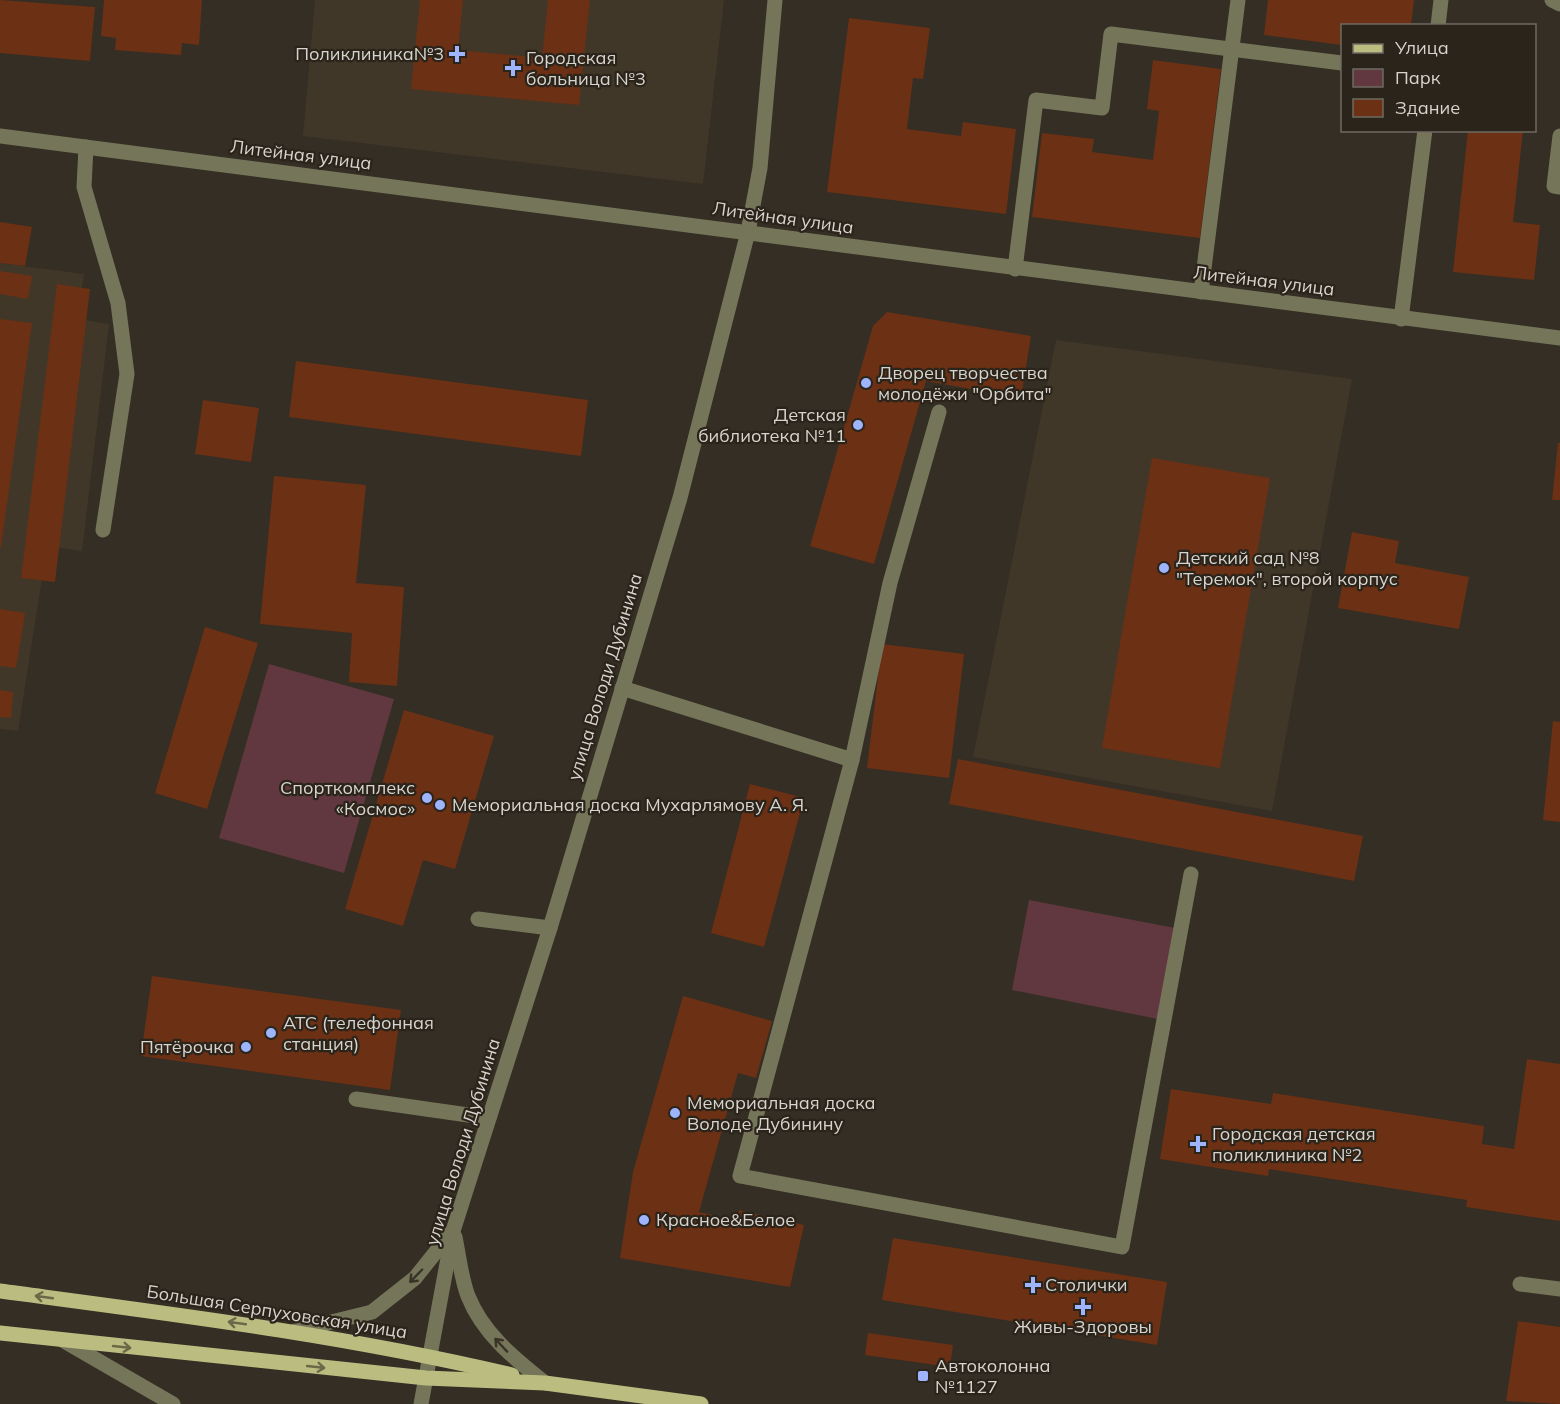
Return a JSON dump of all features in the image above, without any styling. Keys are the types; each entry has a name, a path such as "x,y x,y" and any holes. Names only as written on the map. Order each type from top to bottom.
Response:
{"main road":[{"name":"Большая Серпуховская улица","path":"0,1291 295,1331 430,1356 545,1383 650,1401 695,1404"},
{"name":"Большая Серпуховская улица","path":"0,1333 426,1378 545,1383"}],"street":[{"name":"улица Володи Дубинина","path":"421,1404 453,1231 550,928 680,498 748,232 760,168 775,0"},
{"path":"1201,292 1238,0"},
{"path":"1438,24 1441,0"},
{"path":"1552,0 1560,4"},
{"path":"1015,269 1036,100 1102,108 1111,34 1341,63"},
{"path":"1401,319 1425,132"},
{"name":"Литейная улица","path":"0,136 1560,338"},
{"path":"1560,136 1554,186 1560,187"},
{"path":"86,147 84,187 118,303 127,374 103,530"},
{"path":"939,412 890,583 852,760 740,1176 1122,1247 1191,874"},
{"path":"622,688 852,760"},
{"path":"478,919 550,928"},
{"path":"356,1099 489,1118"},
{"path":"295,1331 372,1312 415,1278 453,1231"},
{"path":"453,1231 468,1296 487,1330 512,1356 545,1383"},
{"path":"1520,1284 1560,1289"},
{"path":"64,1341 173,1404"}],"shaded area":[{"name":"Городская больница №3","path":"315,0 724,0 703,184 303,136"},
{"path":"0,263 84,274 77,319 109,324 82,551 47,546 18,731 0,729"},
{"name":"Детский сад №8 \"Теремок\", второй корпус","path":"1056,340 1352,379 1272,811 973,757"}],"green space":[{"path":"269,664 394,699 344,873 219,838"},
{"path":"1029,900 1175,928 1158,1019 1012,990"}],"building":[{"path":"0,0 95,7 90,61 0,53"},
{"path":"104,0 202,0 199,45 182,43 181,55 115,50 116,38 101,36"},
{"name":"Поликлиника№3","path":"420,0 463,0 458,50 542,58 548,0 590,0 579,105 411,89"},
{"path":"1268,0 1414,0 1411,24 1341,24 1341,45 1264,35"},
{"path":"849,18 930,28 923,79 913,78 907,129 961,136 963,122 1016,129 1006,214 827,192"},
{"path":"1153,60 1221,69 1200,238 1032,217 1042,133 1094,139 1092,152 1153,160 1159,111 1147,109"},
{"path":"1468,132 1523,132 1513,222 1540,225 1534,280 1453,272"},
{"path":"0,222 32,227 25,266 0,263"},
{"path":"0,271 32,276 28,299 0,294"},
{"path":"57,284 90,289 55,582 21,578"},
{"path":"887,312 1031,336 1021,398 926,381 874,564 810,546 873,326"},
{"path":"0,319 32,323 1,547 0,547"},
{"path":"296,361 588,400 581,456 289,417"},
{"path":"203,400 259,408 251,462 195,454"},
{"path":"1558,443 1560,443 1560,500 1552,500"},
{"path":"1152,458 1270,478 1220,768 1102,748"},
{"path":"274,476 366,485 356,583 404,587 397,686 349,682 352,633 260,624"},
{"path":"1352,532 1399,541 1395,563 1469,577 1459,629 1338,608"},
{"path":"0,609 25,613 16,668 0,666"},
{"path":"205,627 258,643 207,809 155,793"},
{"path":"882,644 964,654 949,778 867,768"},
{"path":"0,690 13,692 11,718 0,717"},
{"name":"Спорткомплекс «Космос»","path":"404,710 494,736 455,869 423,860 403,926 345,909"},
{"path":"1553,721 1560,722 1560,822 1543,820"},
{"path":"958,759 1363,836 1354,881 949,804"},
{"path":"750,784 804,798 764,947 711,933"},
{"name":"АТС (телефонная станция)","path":"152,976 401,1010 390,1090 141,1056"},
{"path":"683,996 772,1021 756,1078 738,1073 699,1212 737,1220 739,1210 804,1225 790,1287 620,1258 633,1172"},
{"path":"1527,1059 1560,1064 1560,1221 1466,1207 1467,1200 1269,1169 1268,1176 1160,1159 1171,1089 1271,1104 1273,1093 1484,1126 1482,1144 1514,1149"},
{"path":"893,1238 1167,1282 1157,1345 882,1300"},
{"path":"1518,1321 1560,1327 1560,1404 1506,1401"},
{"path":"868,1333 953,1345 950,1367 865,1355"}],"place":[{"name":"Поликлиника№3","path":"457,54"},
{"name":"Городская больница №3","path":"513,68"},
{"name":"Дворец творчества молодёжи \"Орбита\"","path":"866,383"},
{"name":"Детская библиотека №11","path":"858,425"},
{"name":"Детский сад №8 \"Теремок\", второй корпус","path":"1164,568"},
{"name":"Спорткомплекс «Космос»","path":"427,798"},
{"name":"Мемориальная доска Мухарлямову А. Я.","path":"440,805"},
{"name":"АТС (телефонная станция)","path":"271,1033"},
{"name":"Пятёрочка","path":"246,1047"},
{"name":"Мемориальная доска Володе Дубинину","path":"675,1113"},
{"name":"Городская детская поликлиника №2","path":"1198,1144"},
{"name":"Красное&Белое","path":"644,1220"},
{"name":"Столички","path":"1033,1285"},
{"name":"Живы-Здоровы","path":"1083,1307"},
{"name":"Автоколонна №1127","path":"923,1376"}]}
